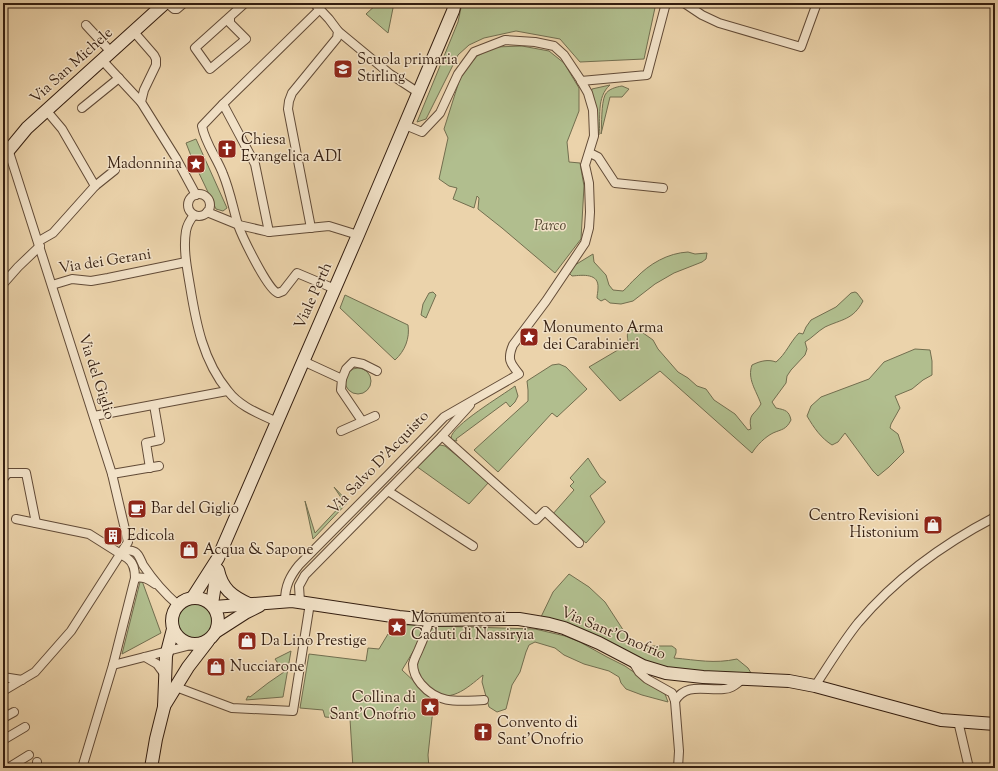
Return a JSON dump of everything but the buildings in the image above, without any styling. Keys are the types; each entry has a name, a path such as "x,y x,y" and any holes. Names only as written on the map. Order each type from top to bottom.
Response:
{"street":[{"path":"166,3 174,9 177,9 184,3"},
{"name":"Via San Michele","path":"6,153 27,128 46,110 166,3"},
{"path":"230,17 230,23 246,39 210,69 195,48 245,3"},
{"name":"Viale Perth","path":"193,598 218,564 277,422 419,93 455,3"},
{"path":"581,81 647,75 666,3"},
{"path":"684,3 702,15 719,23 801,47 817,3"},
{"path":"335,289 298,273 283,291 275,292 258,267 239,225 229,189 218,162 204,135 202,126 317,6 338,31 390,74 419,93"},
{"path":"86,25 111,52"},
{"path":"311,228 288,109 289,101 292,93 337,38 338,31"},
{"path":"134,32 156,59 156,64 144,90 141,102"},
{"path":"405,125 422,132 440,113 458,74 474,52 505,40 535,42 554,46 564,55 581,81 588,93 593,110 594,136 586,165 589,183 590,212 588,237 546,301 513,345 510,353 511,364 519,374 447,415"},
{"path":"102,60 141,102 176,158 196,195"},
{"path":"82,108 119,78"},
{"path":"224,104 255,164 269,232"},
{"path":"46,110 62,129 95,186"},
{"name":"Via del Giglio","path":"3,690 35,672 71,631 124,556 128,542 112,474 40,243 6,153"},
{"path":"590,153 598,157 615,183 663,188"},
{"path":"3,284 40,243 53,233 95,186 115,170"},
{"path":"196,195 203,195 208,200 210,206 208,212 201,216 194,215 189,209 189,202 196,195"},
{"path":"208,212 239,225 269,232 329,226 358,235"},
{"path":"194,215 186,230 186,262 199,334 207,355 227,391 245,407 277,422"},
{"name":"Via dei Gerani","path":"52,285 72,279 91,281 186,262"},
{"path":"303,362 342,378"},
{"path":"362,421 341,390 342,378 346,369 353,362 363,364 377,371"},
{"path":"94,416 227,391"},
{"path":"454,422 477,397"},
{"path":"150,468 146,443 160,440 154,405"},
{"name":"Via Salvo D'Acquisto","path":"176,687 232,708 293,711 305,603 299,586 305,575 453,426 454,422 452,416 447,415 442,418 294,571 286,586 285,601"},
{"path":"341,431 375,416"},
{"path":"442,436 536,520 545,511 579,543"},
{"path":"112,474 159,466"},
{"path":"3,479 8,472 26,473 36,523"},
{"path":"388,491 473,546"},
{"path":"354,510 362,517"},
{"path":"814,686 858,624 888,590 925,560 963,534 995,517"},
{"path":"16,519 89,534 131,561 134,567 135,578 113,665 82,768"},
{"path":"124,556 126,551 130,550 137,554 161,588 178,606"},
{"path":"218,564 220,579 224,585 234,596 250,605"},
{"name":"Viale Perth","path":"213,606 218,564"},
{"path":"135,578 141,576 161,588"},
{"path":"151,768 164,707 167,651 173,629 172,617 178,606 188,599 193,598 207,600 213,606 219,618 217,630 188,667 164,707"},
{"name":"Via Sant'Onofrio","path":"213,606 250,605 285,601 429,620 519,619 564,628 599,643 642,666 666,673 783,680 814,686 941,720 995,724"},
{"name":"Via Sant'Onofrio","path":"217,630 245,613 264,604"},
{"path":"429,620 424,638 413,663 414,672 418,680 438,698 456,701 484,700"},
{"path":"173,629 182,640 195,644"},
{"path":"113,665 208,641"},
{"path":"146,657 157,664 165,675"},
{"path":"631,660 639,672 647,679 672,693 675,701 679,751 678,768"},
{"path":"3,677 22,680"},
{"path":"675,701 679,694 683,691 694,689 731,688 744,678"},
{"path":"3,718 14,712"},
{"path":"958,721 969,768"},
{"path":"3,740 25,727"},
{"path":"8,768 29,755"}],"green space":[{"path":"378,3 394,3 388,33 366,14"},
{"path":"462,3 656,3 644,59 580,62 560,39 516,31 484,38 469,45 458,55 426,119 417,122 458,22"},
{"name":"Parco","path":"522,46 549,51 564,63 579,88 579,111 567,142 569,162 580,163 584,186 581,239 555,273 478,209 479,198 477,196 474,208 453,199 457,188 449,186 439,179 448,138 444,129 461,75 477,56 495,47"},
{"path":"610,85 603,95 601,102 599,135 597,135 591,92 592,89"},
{"path":"622,86 629,89 622,97 610,97 601,134 602,109 605,95 610,90"},
{"path":"196,139 227,208 223,211 216,209 197,169 198,164 193,161 186,143"},
{"path":"688,252 695,254 707,253 706,259 674,273 655,284 633,301 621,304 610,303 605,299 601,301 597,298 598,283 593,277 585,275 572,276 569,273 575,265 593,254 594,262 606,275 609,285 613,290 623,291 641,273 659,260"},
{"path":"433,292 436,295 426,318 421,315 423,304 429,293"},
{"path":"855,292 863,301 855,312 847,318 825,327 805,342 807,349 805,355 791,370 787,376 786,383 772,402 776,408 785,410 791,420 784,429 773,433 764,439 752,453 660,371 620,401 589,367 628,344 628,332 636,328 653,340 658,349 678,372 697,386 706,389 714,400 735,414 748,430 751,429 750,420 752,415 761,404 751,380 752,365 764,361 776,362 799,333 803,334 811,320 836,307 851,293"},
{"path":"345,295 408,325 406,344 402,353 395,360 340,308"},
{"path":"915,349 930,350 932,375 912,389 895,396 900,408 890,428 898,434 904,452 878,476 845,433 838,442 832,445 824,439 812,425 807,416 811,406 821,397 869,379 884,362"},
{"path":"559,364 566,367 587,389 557,417 552,413 498,472 474,450 528,401 527,381 552,365"},
{"path":"358,368 367,372 371,381 367,390 358,394 349,390 345,381 349,372"},
{"path":"515,386 518,396 510,407 506,402 456,439 457,441 452,440 451,438 453,433 459,426"},
{"path":"440,445 445,446 489,482 469,504 416,466"},
{"path":"588,458 600,477 606,482 590,496 605,522 586,543 552,515 574,490 570,486 574,482 570,478"},
{"path":"334,487 348,502 313,539 305,501 315,533 344,502"},
{"path":"569,574 589,587 605,602 631,642 642,650 652,646 672,646 676,649 674,658 698,661 737,659 748,668 751,673 663,670 540,619 553,592"},
{"path":"141,578 161,633 122,654"},
{"path":"199,603 208,608 212,614 212,628 208,634 199,639 191,639 182,634 178,628 177,617 182,608 188,604"},
{"path":"404,625 419,625 423,630 417,645 402,670 434,700 428,755 429,768 353,768 350,719 325,717 323,710 300,708 309,654 366,661 368,648 379,649 388,634 396,634"},
{"path":"435,626 535,629 565,636 580,642 625,666 665,694 668,702 626,689 621,683 619,677 609,671 584,664 564,655 555,648 535,642 529,645 520,672 512,685 506,709 497,712 489,707 482,682 483,675 464,690 457,693 443,696 436,695 424,688 416,676 419,656 423,643 426,636"},
{"path":"291,651 283,697 246,700 248,696 250,697 284,672 275,659"}],"place":[{"name":"Scuola primaria Stirling","path":"343,69"},
{"name":"Chiesa Evangelica ADI","path":"227,149"},
{"name":"Madonnina","path":"196,164"},
{"name":"Monumento Arma dei Carabinieri","path":"529,337"},
{"name":"Bar del Giglio","path":"137,509"},
{"name":"Centro Revisioni Histonium","path":"933,525"},
{"name":"Edicola","path":"113,536"},
{"name":"Acqua & Sapone","path":"189,550"},
{"name":"Monumento ai Caduti di Nassiryia","path":"397,627"},
{"name":"Da Lino Prestige","path":"247,641"},
{"name":"Nucciarone","path":"216,667"},
{"name":"Collina di Sant'Onofrio","path":"430,707"},
{"name":"Convento di Sant'Onofrio","path":"483,732"}]}
